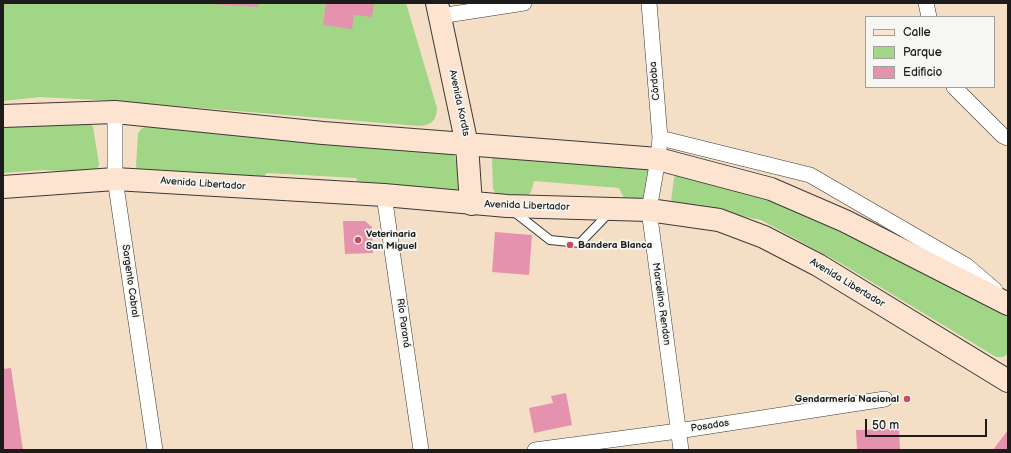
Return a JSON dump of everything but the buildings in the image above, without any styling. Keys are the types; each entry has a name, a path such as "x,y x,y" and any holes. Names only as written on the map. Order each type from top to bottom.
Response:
{"main road":[{"name":"Avenida Kordts","path":"438,9 467,144 471,204"},
{"path":"3,116 115,112 323,133 467,144 659,149 771,189 845,221 1008,303"},
{"name":"Avenida Libertador","path":"3,187 115,179 384,195 471,204 649,210 720,220 764,237 818,265 1008,381"}],"street":[{"path":"438,9 524,3"},
{"name":"Córdoba","path":"649,3 659,149"},
{"path":"926,3 929,16"},
{"path":"955,88 1003,136 1008,138"},
{"name":"Sargento Cabral","path":"115,112 115,179 155,450"},
{"name":"Marcelino Rendon","path":"659,149 649,210 681,450"},
{"name":"Río Paraná","path":"384,195 421,450"},
{"name":"Posadas","path":"535,450 678,431 885,399"}],"lane":[{"path":"507,206 550,240 580,243 614,208"}],"green space":[{"path":"3,3 406,3 437,108 436,116 432,122 427,125 419,126 116,101 40,97 3,101"},
{"path":"91,124 93,127 99,164 97,170 90,172 43,170 3,173 3,125"},
{"path":"145,127 447,148 454,155 456,160 458,171 458,188 455,192 358,183 356,178 267,173 263,178 138,171 136,167 138,133"},
{"path":"496,154 649,169 649,199 626,202 619,188 534,181 531,192 527,196 497,196 493,189 492,159"},
{"path":"676,173 712,179 831,223 1008,310 1008,354 1003,357 996,357 842,264 761,220 671,202"}],"place":[{"name":"Veterinaria San Miguel","path":"358,240"},
{"name":"Bandera Blanca","path":"570,245"},
{"name":"Gendarmería Nacional","path":"907,399"}]}
